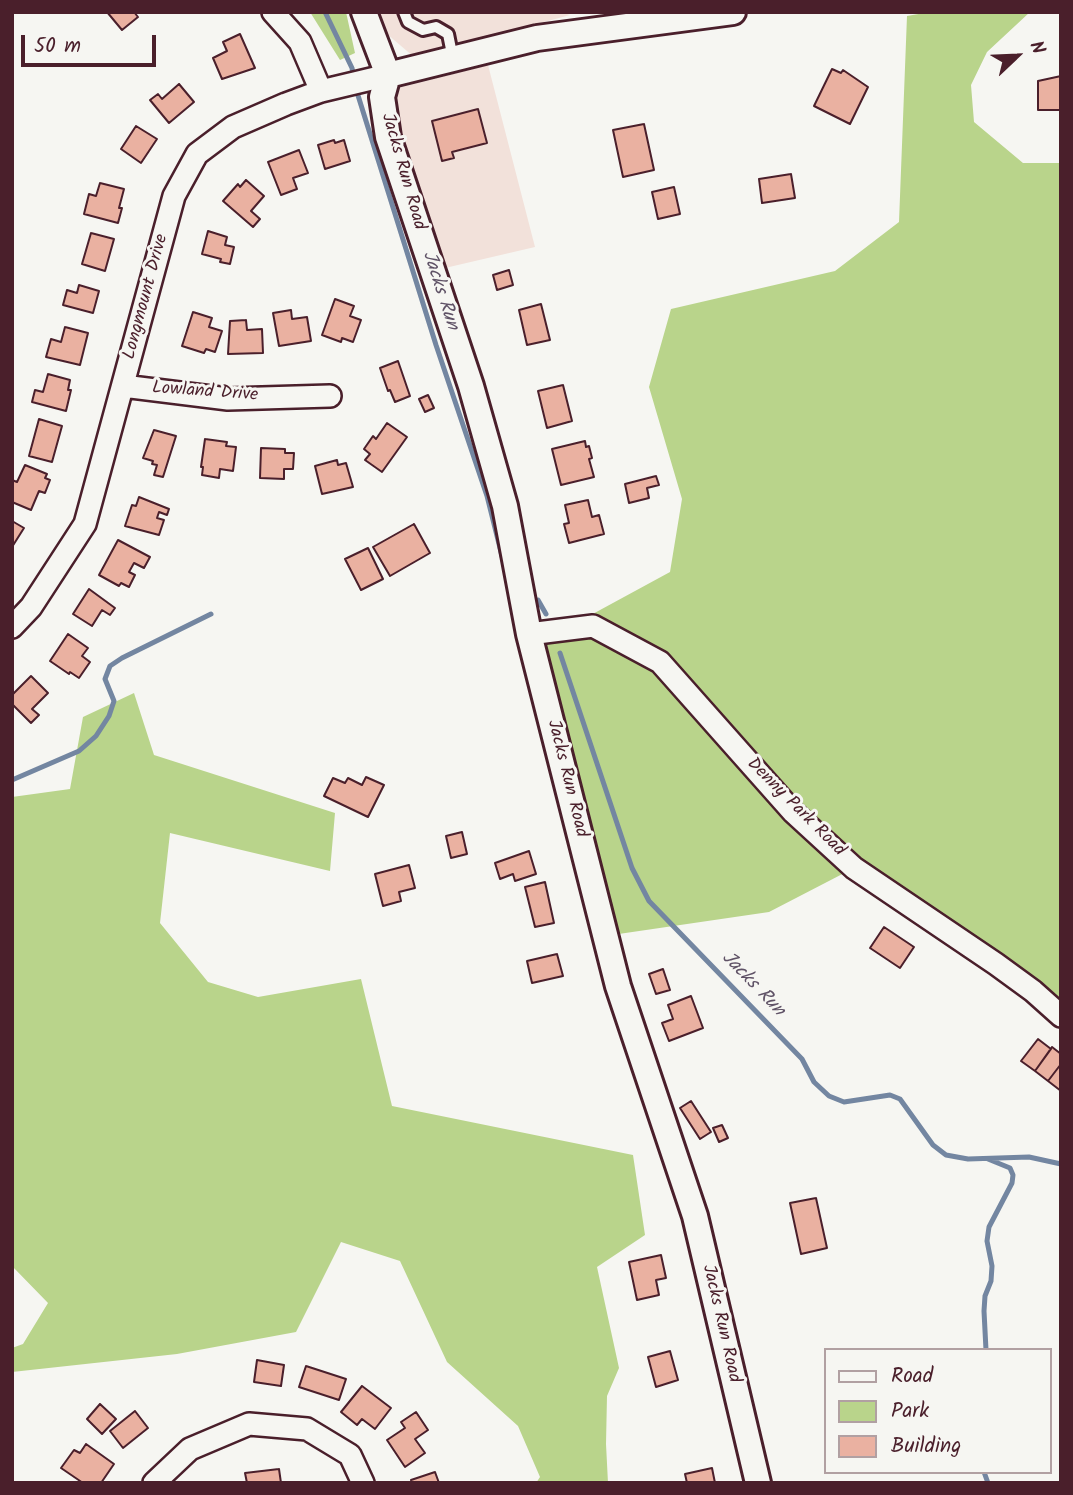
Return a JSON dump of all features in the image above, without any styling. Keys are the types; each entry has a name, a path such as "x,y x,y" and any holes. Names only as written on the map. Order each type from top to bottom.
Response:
{"street":[{"path":"273,12 300,42 321,91"},
{"name":"Jacks Run Road","path":"364,12 366,80 382,97 388,137 471,386 505,506 529,634 618,986 695,1216 758,1483"},
{"path":"366,80 537,38 733,12"},
{"name":"Longmount Drive","path":"12,628 31,607 85,524 174,196 197,154 233,127 321,91 366,80"},
{"name":"Lowland Drive","path":"123,386 228,399 330,397"},
{"name":"Denny Park Road","path":"529,634 593,626 660,662 793,812 854,867 996,964 1061,1016"},
{"path":"154,1483 190,1449 249,1424 307,1429 350,1455 363,1483"}],"lane":[{"path":"404,12 408,22 423,30 436,27 447,34 453,59"}],"shaded area":[{"path":"379,12 561,12 570,15 414,57 387,34"},
{"path":"488,65 535,247 445,268 391,104 398,88"}],"green space":[{"path":"310,12 346,12 355,53 340,60"},
{"path":"930,12 1030,12 987,52 971,85 974,122 1023,163 1061,163 1061,1006 854,868 769,912 605,936 529,634 589,616 670,572 682,499 649,387 671,309 835,271 899,222 907,16"},
{"path":"134,693 154,755 335,813 330,871 170,833 160,923 208,982 258,997 361,979 392,1106 633,1155 645,1235 597,1267 619,1368 607,1396 608,1483 536,1483 540,1477 518,1426 447,1362 400,1261 341,1242 296,1332 177,1354 12,1372 12,1348 23,1344 48,1303 12,1266 12,797 70,789 83,717"}],"building":[{"path":"107,12 134,12 138,17 122,30"},
{"path":"240,34 255,68 222,79 213,58 227,51 223,42"},
{"path":"832,69 841,73 843,70 868,87 850,124 814,106"},
{"path":"1061,76 1061,110 1038,110 1038,81"},
{"path":"179,84 194,102 169,123 150,100 158,94 162,99"},
{"path":"478,109 487,143 452,152 454,158 442,161 432,121"},
{"path":"644,124 654,170 623,177 613,130"},
{"path":"136,126 157,139 141,163 121,149"},
{"path":"334,140 335,143 344,140 350,161 325,169 318,145"},
{"path":"299,150 308,173 293,178 297,189 281,195 268,162"},
{"path":"791,174 795,198 762,203 759,179"},
{"path":"246,180 264,196 251,211 260,219 253,227 223,201 238,184 240,187"},
{"path":"100,183 124,189 118,223 84,214 89,194 96,196"},
{"path":"674,187 680,214 658,219 652,192"},
{"path":"208,231 227,237 225,245 234,247 230,264 202,254"},
{"path":"91,233 114,239 105,271 82,264"},
{"path":"509,270 513,285 497,290 493,275"},
{"path":"79,285 99,291 93,313 63,305 67,290 77,293"},
{"path":"335,299 354,306 350,316 361,320 353,342 342,338 341,342 322,335"},
{"path":"541,304 550,340 527,345 519,310"},
{"path":"291,310 292,319 307,317 311,341 279,346 273,313"},
{"path":"193,312 212,318 209,327 222,331 215,352 206,349 204,353 182,346"},
{"path":"246,320 247,330 262,329 263,353 228,354 230,321"},
{"path":"65,327 88,333 80,365 46,357 51,339 61,342"},
{"path":"398,361 410,396 395,402 380,368"},
{"path":"48,374 70,380 68,390 71,390 66,411 32,402 35,390 43,392"},
{"path":"563,385 572,421 547,428 538,391"},
{"path":"428,395 434,408 425,412 419,399"},
{"path":"39,419 62,426 52,462 29,456"},
{"path":"387,423 407,437 382,472 365,460 370,454 364,449 373,436 376,439"},
{"path":"154,430 176,436 163,477 154,475 157,465 143,458"},
{"path":"205,439 227,442 226,446 236,447 233,471 220,469 219,478 202,475"},
{"path":"585,441 592,458 589,459 594,477 561,485 552,449"},
{"path":"261,448 285,449 285,453 294,453 293,469 284,469 284,479 260,478"},
{"path":"337,460 338,465 346,463 353,487 322,494 315,466"},
{"path":"25,465 47,474 45,478 50,480 45,493 39,491 31,510 12,502 12,480 17,482"},
{"path":"656,476 659,485 647,488 649,498 629,503 625,484"},
{"path":"139,497 169,509 167,515 159,512 157,518 164,520 159,535 125,526 132,505 136,506"},
{"path":"588,500 592,517 599,515 604,534 569,543 564,524 569,523 565,505"},
{"path":"12,521 24,528 12,547"},
{"path":"414,524 430,553 390,576 373,547"},
{"path":"118,540 150,557 144,568 134,563 129,572 135,575 129,587 121,583 119,586 99,575"},
{"path":"368,548 383,579 361,590 345,559"},
{"path":"89,589 115,608 110,615 102,610 92,626 73,614"},
{"path":"68,634 88,648 82,656 90,662 79,678 50,661"},
{"path":"31,676 48,693 32,709 39,715 31,723 12,704 12,695"},
{"path":"366,777 384,785 368,817 324,796 333,778 345,783 348,778 362,785"},
{"path":"462,832 467,854 451,858 446,836"},
{"path":"529,851 536,874 515,881 513,874 500,879 495,863"},
{"path":"409,865 415,888 399,892 401,901 383,906 375,874"},
{"path":"545,882 554,923 535,927 525,887"},
{"path":"884,927 914,947 900,968 870,948"},
{"path":"557,954 563,976 532,983 527,961"},
{"path":"663,969 670,990 656,994 649,974"},
{"path":"691,996 703,1028 669,1041 662,1023 673,1019 668,1005"},
{"path":"1038,1039 1051,1049 1035,1071 1021,1061"},
{"path":"1052,1047 1061,1054 1061,1064 1048,1081 1035,1071"},
{"path":"1061,1064 1061,1091 1048,1081"},
{"path":"691,1101 711,1132 700,1139 680,1108"},
{"path":"722,1125 728,1138 719,1142 713,1128"},
{"path":"816,1198 827,1248 801,1254 790,1203"},
{"path":"661,1255 666,1278 656,1280 659,1295 637,1300 629,1262"},
{"path":"670,1351 678,1380 656,1387 648,1357"},
{"path":"257,1360 284,1365 281,1386 254,1382"},
{"path":"306,1366 346,1379 339,1400 299,1387"},
{"path":"362,1386 391,1408 375,1429 362,1419 357,1425 341,1412"},
{"path":"100,1404 116,1419 102,1434 87,1419"},
{"path":"135,1411 148,1428 123,1448 110,1431"},
{"path":"416,1412 428,1430 415,1439 425,1453 405,1467 387,1440 405,1428 401,1422"},
{"path":"86,1444 114,1464 101,1483 83,1483 61,1468 74,1450 80,1453"},
{"path":"712,1468 715,1483 687,1483 685,1474"},
{"path":"279,1469 281,1483 247,1483 245,1473"},
{"path":"435,1472 439,1483 412,1483 411,1480"}],"waterway":[{"name":"Jacks Run","path":"325,12 352,68 354,79"},
{"name":"Jacks Run","path":"356,89 436,345 487,496 504,564"},
{"name":"Jacks Run","path":"538,600 546,614"},
{"path":"12,780 79,751 96,736 109,716 114,701 105,679 110,666 211,614"},
{"name":"Jacks Run","path":"560,653 632,868 649,901 802,1059 814,1082 829,1096 844,1102 890,1095 900,1099 933,1145 946,1155 968,1159 1029,1157 1061,1164"},
{"path":"986,1348 985,1296 991,1281 992,1266 987,1241 989,1227 1012,1183 1013,1175 1010,1168 988,1159"},
{"path":"985,1474 988,1483"}]}
